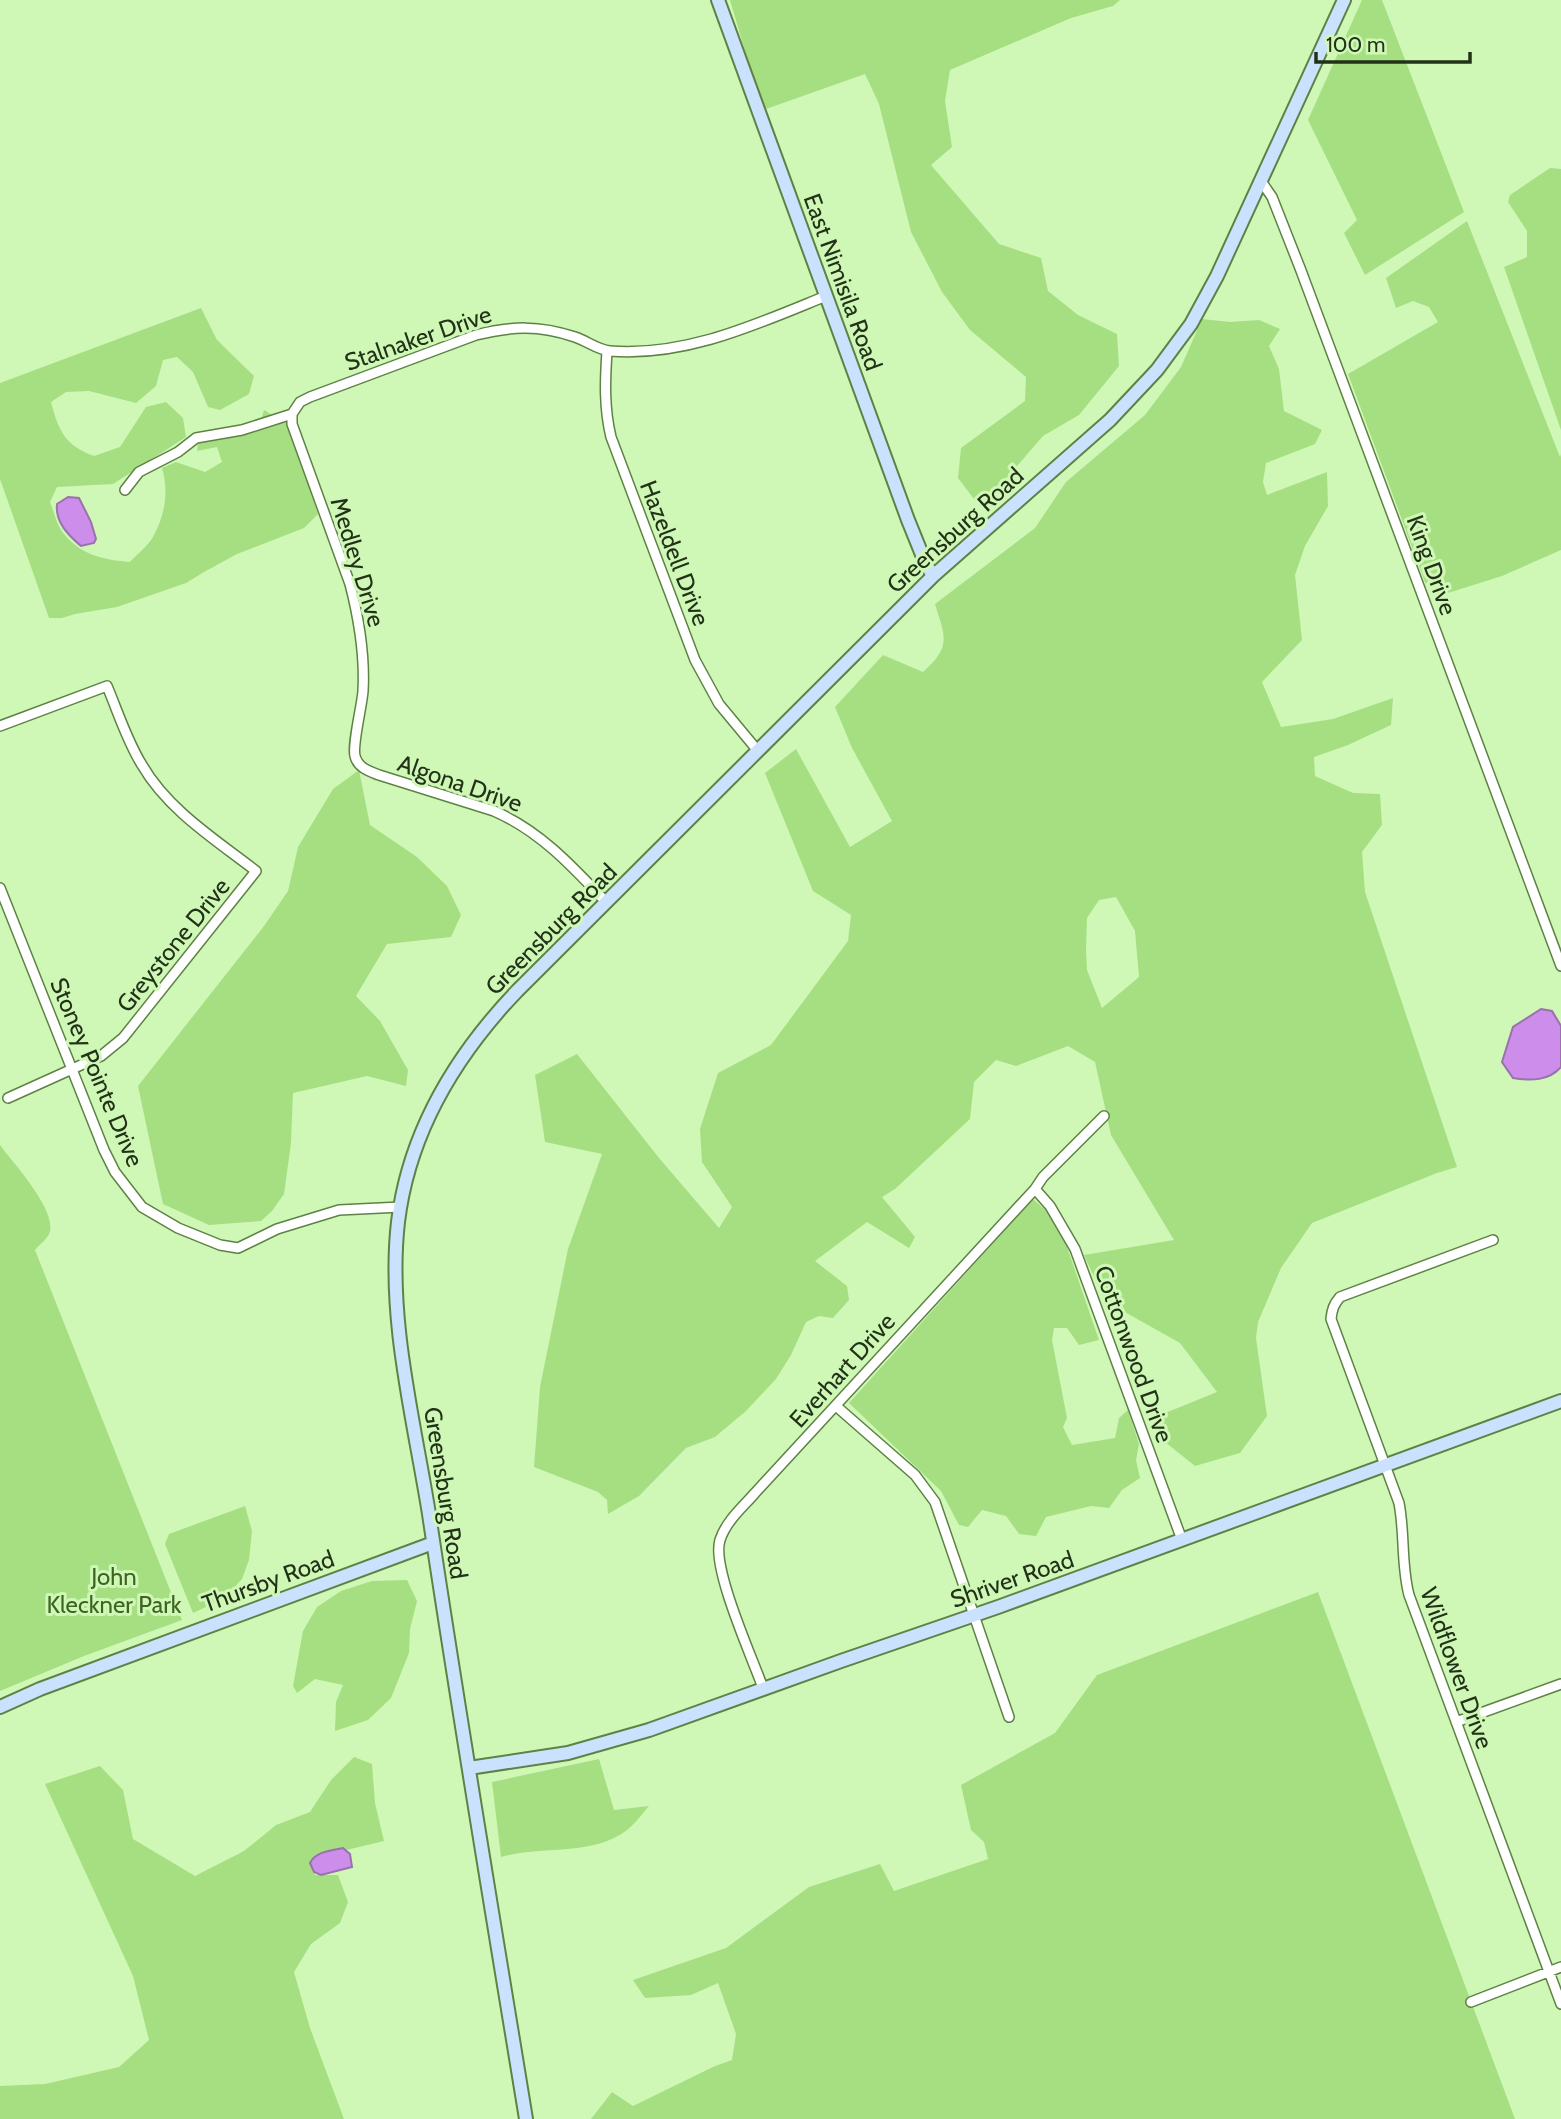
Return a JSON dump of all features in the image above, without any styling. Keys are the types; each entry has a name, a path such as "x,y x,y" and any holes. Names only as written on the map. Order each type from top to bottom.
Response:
{"main road":[{"name":"East Nimisila Road","path":"718,0 908,520 933,576"},
{"name":"Greensburg Road","path":"526,2119 396,1298 401,1207 410,1164 420,1137 458,1062 493,1017 933,576 1110,419 1157,370 1177,345 1205,301 1344,0"},
{"name":"Shriver Road","path":"469,1768 589,1748 649,1730 1182,1540 1561,1401"},
{"name":"Thursby Road","path":"0,1707 66,1679 433,1543"}],"street":[{"name":"King Drive","path":"1261,181 1272,197 1300,268 1561,966"},
{"name":"Stalnaker Drive","path":"125,490 139,472 178,452 196,438 242,430 292,414 300,402 310,397 458,341 496,330 525,327 549,330 577,337 607,351 660,350 692,345 826,296"},
{"name":"Hazeldell Drive","path":"607,351 604,387 611,437 648,536 695,660 708,686 732,721 758,751"},
{"name":"Medley Drive","path":"292,414 292,424 339,554 356,610 363,666 355,747 359,765"},
{"name":"Greystone Drive","path":"0,726 107,686 141,764 157,788 178,810 256,872 123,1038 101,1056 8,1098"},
{"name":"Algona Drive","path":"359,765 379,775 512,819 552,847 606,902"},
{"name":"Stoney Pointe Drive","path":"0,888 104,1150 115,1172 142,1207 178,1228 220,1245 238,1248 277,1229 339,1210 401,1207"},
{"name":"Everhart Drive","path":"763,1688 723,1578 717,1554 720,1537 730,1521 1035,1189 1043,1177 1104,1116"},
{"name":"Cottonwood Drive","path":"1035,1189 1050,1206 1075,1249 1182,1540"},
{"name":"Wildflower Drive","path":"1493,1240 1347,1294 1335,1303 1331,1319 1399,1503 1409,1595 1561,2004"},
{"path":"836,1406 915,1475 939,1511 1009,1717"},
{"path":"1456,1722 1561,1684"},
{"path":"1471,2002 1561,1968"}],"green space":[{"path":"730,0 1120,0 1113,6 1071,18 950,70 945,101 952,147 931,165 999,244 1041,258 1048,291 1078,315 1117,334 1119,366 1079,415 1043,436 993,494 977,503 958,478 961,448 1025,401 1026,377 970,330 942,292 911,232 879,104 865,74 766,109"},
{"path":"1362,0 1382,0 1464,212 1365,275 1344,233 1357,220 1308,120"},
{"path":"1550,168 1561,169 1561,430 1504,267 1527,257 1527,231 1508,202 1510,195"},
{"path":"1467,221 1560,457 1561,454 1561,550 1502,576 1448,593 1433,590 1425,582 1348,374 1438,322 1429,307 1413,301 1396,308 1386,278"},
{"path":"201,308 217,340 254,376 249,394 220,410 208,407 193,372 177,357 163,360 156,386 136,403 89,391 66,392 51,402 65,436 76,447 94,456 120,447 146,407 166,402 183,418 186,437 113,484 57,487 50,502 59,527 85,552 111,560 130,562 151,540 157,529 165,503 162,468 176,462 205,472 222,462 217,447 197,451 198,443 250,433 259,426 264,410 290,426 318,514 304,528 237,554 186,583 117,607 49,618 0,479 0,383"},
{"path":"1202,319 1230,322 1259,320 1280,329 1269,346 1279,369 1284,411 1322,430 1315,444 1266,463 1263,482 1267,495 1327,472 1328,506 1305,546 1295,575 1302,640 1262,682 1281,727 1333,719 1393,698 1391,725 1314,757 1315,776 1353,793 1380,794 1382,825 1362,852 1365,892 1457,1167 1312,1223 1281,1268 1258,1322 1256,1338 1267,1416 1240,1453 1195,1466 1160,1438 1153,1418 1217,1392 1180,1343 1105,1301 1084,1255 1174,1240 1111,1135 1095,1062 1068,1046 1016,1066 996,1060 974,1082 970,1119 895,1189 882,1197 915,1237 909,1248 867,1222 815,1261 847,1286 849,1300 833,1318 819,1316 806,1322 776,1379 746,1411 715,1437 686,1448 639,1496 608,1514 607,1500 598,1492 534,1467 540,1387 568,1249 602,1154 545,1142 535,1075 577,1054 659,1158 719,1228 732,1207 702,1162 700,1129 718,1073 771,1045 848,941 851,915 813,891 765,773 796,749 850,847 892,821 852,748 835,707 883,655 923,672 939,655 944,641 935,604 1035,528 1066,482 1145,415 1181,367","holes":["1116,897 1135,931 1139,977 1102,1008 1087,970 1087,918 1099,900"]},
{"path":"359,770 370,825 417,857 447,886 461,915 451,937 387,944 356,996 380,1021 408,1070 406,1086 367,1076 293,1093 291,1143 284,1194 261,1221 209,1225 163,1204 138,1086 264,926 288,891 298,847 333,789"},
{"name":"John Kleckner Park","path":"0,1145 33,1188 47,1213 49,1234 35,1250 182,1620 0,1691"},
{"path":"1033,1199 1051,1215 1067,1247 1099,1340 1079,1345 1067,1328 1054,1328 1052,1340 1067,1418 1063,1427 1072,1445 1115,1438 1119,1418 1128,1410 1139,1444 1136,1460 1140,1478 1122,1490 1109,1508 1091,1506 1046,1517 1036,1536 1019,1534 1006,1516 982,1510 968,1527 959,1525 941,1491 849,1403"},
{"path":"245,1506 252,1531 249,1560 242,1579 225,1598 193,1613 165,1544 169,1534"},
{"path":"407,1580 417,1601 410,1629 409,1653 391,1698 368,1720 335,1731 336,1702 343,1685 315,1679 297,1693 293,1686 303,1631 317,1607 341,1591 372,1581"},
{"path":"1318,1592 1515,2119 591,2119 612,2092 633,2106 732,2060 736,2034 718,1983 691,1995 645,1998 633,1980 726,1948 809,1887 880,1864 894,1891 988,1859 984,1842 971,1830 961,1785 1055,1733 1097,1675"},
{"path":"354,1757 372,1764 375,1803 384,1841 313,1858 310,1863 315,1875 338,1875 348,1902 340,1923 311,1944 294,1972 310,2028 344,2119 0,2119 0,2086 45,2084 119,2067 149,2040 133,1976 45,1784 100,1766 123,1790 133,1839 195,1876 244,1851 276,1825 310,1812 331,1780"},
{"path":"599,1759 614,1810 649,1806 633,1825 598,1844 501,1857 492,1782"}],"shaded area":[{"path":"68,497 79,498 91,522 96,539 94,543 81,546 60,522 57,504"},
{"path":"1541,1009 1552,1011 1561,1026 1561,1067 1551,1075 1539,1079 1513,1078 1502,1062 1513,1027"},
{"path":"343,1848 350,1854 352,1867 321,1875 314,1872 310,1863 316,1856"}]}
